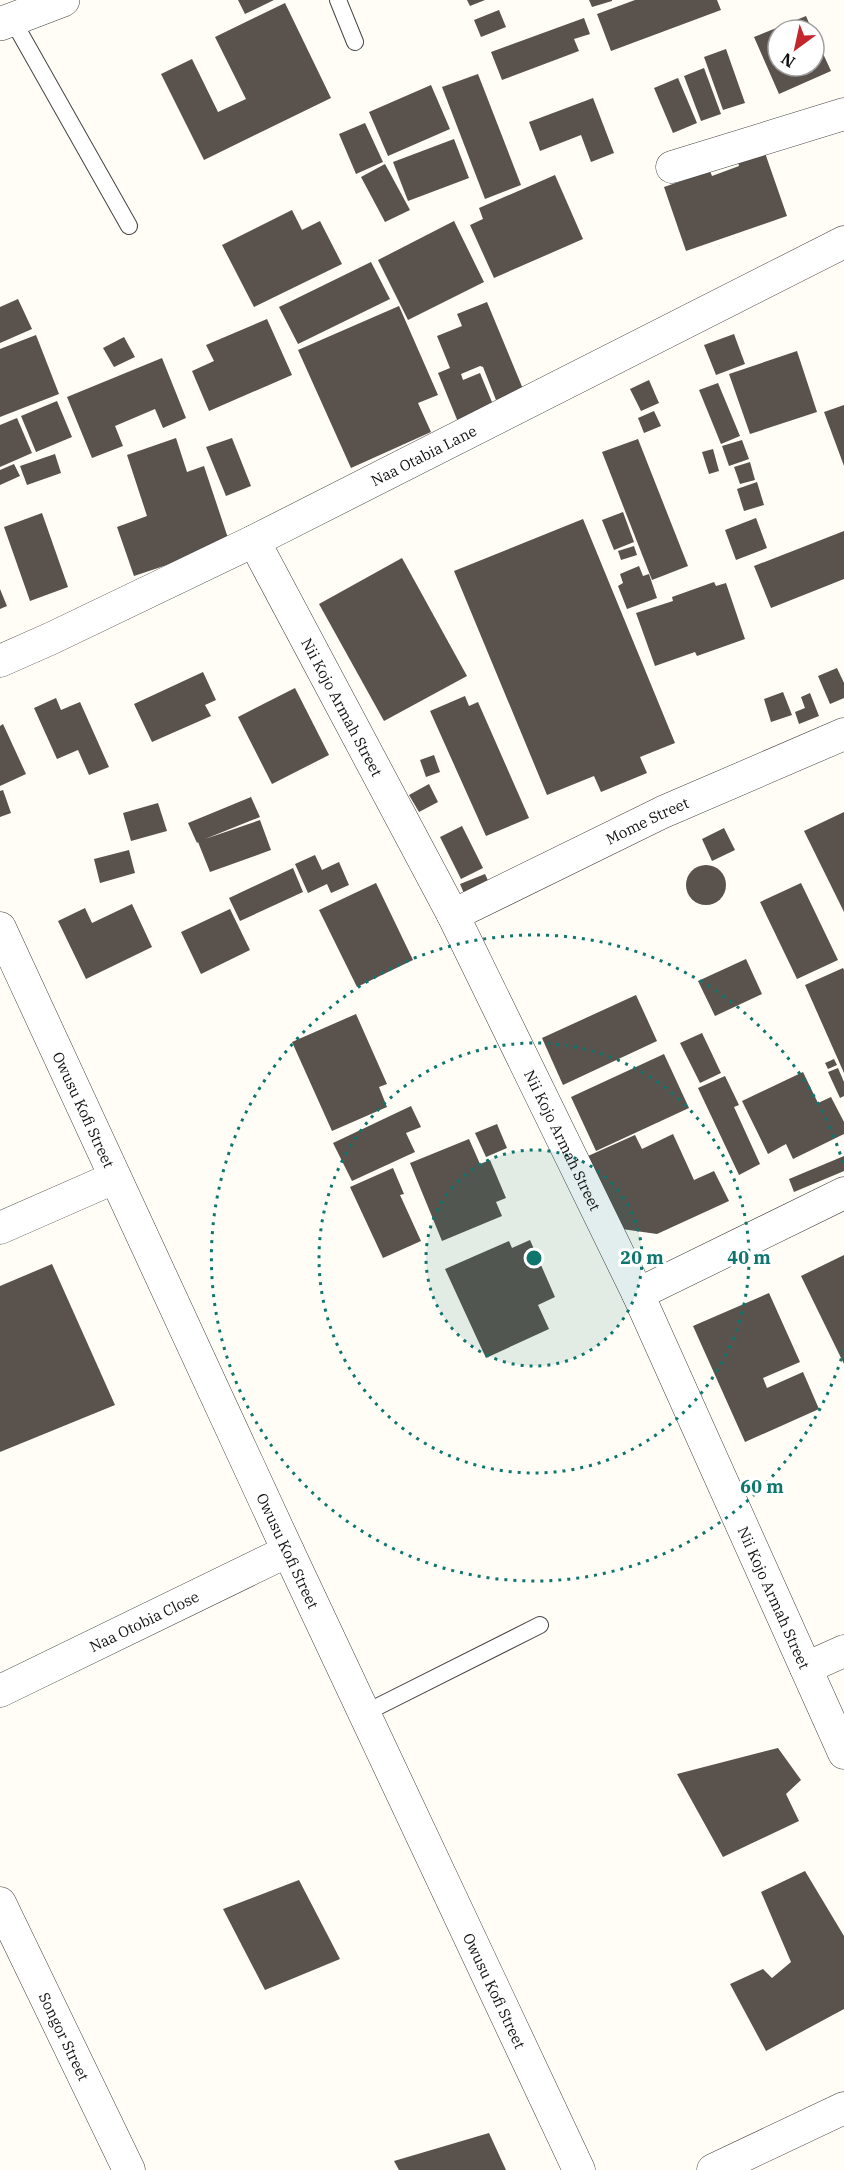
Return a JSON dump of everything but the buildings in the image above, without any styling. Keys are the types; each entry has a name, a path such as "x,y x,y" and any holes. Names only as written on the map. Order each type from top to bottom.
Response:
{"street":[{"path":"6,22 63,0"},
{"path":"672,167 844,114"},
{"name":"Naa Otabia Lane","path":"0,661 254,541 844,242"},
{"name":"Nii Kojo Armah Street","path":"254,541 453,915 638,1294 844,1753"},
{"name":"Mome Street","path":"453,915 663,812 844,734"},
{"name":"Owusu Kofi Street","path":"0,928 114,1178 579,2170"},
{"path":"0,1228 114,1178"},
{"path":"638,1294 844,1193"},
{"name":"Naa Otobia Close","path":"0,1691 288,1551"},
{"path":"806,1668 844,1651"},
{"name":"Songor Street","path":"0,1903 129,2170"},
{"path":"713,2170 844,2109"}],"lane":[{"path":"338,0 355,42"},
{"path":"6,22 129,226"},
{"path":"365,1713 540,1625"}]}
